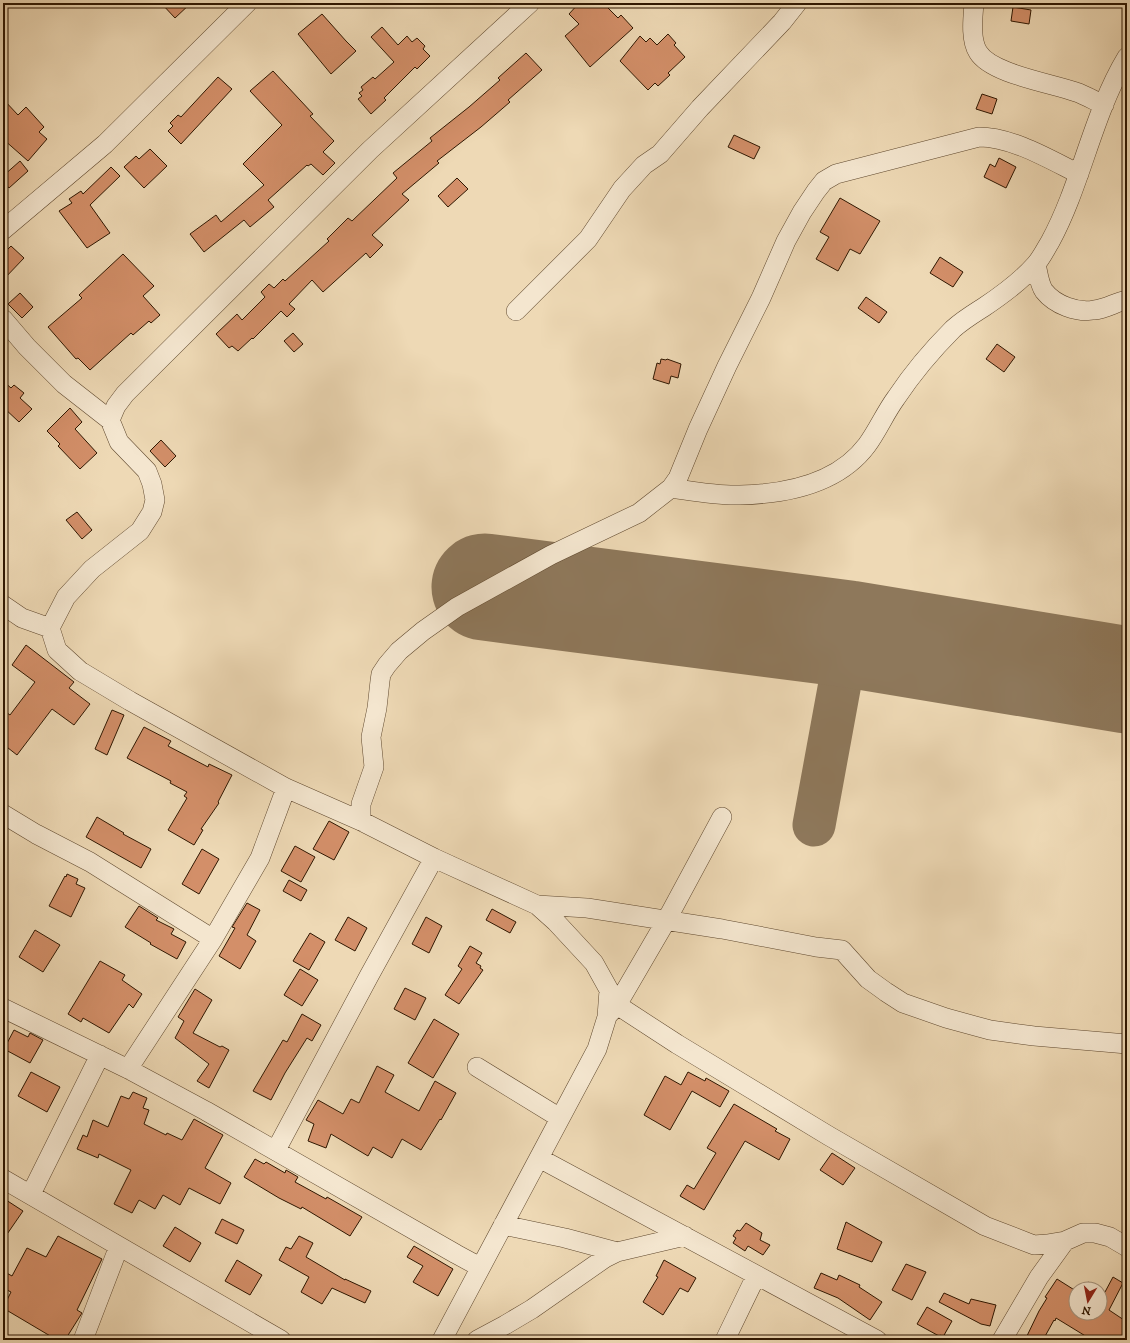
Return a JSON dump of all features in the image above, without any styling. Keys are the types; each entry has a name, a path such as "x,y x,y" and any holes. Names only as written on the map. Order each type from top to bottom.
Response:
{"street":[{"path":"3,230 106,144 247,3"},
{"path":"110,420 116,406 125,394 370,150 530,3"},
{"path":"516,311 588,239 622,188 644,165 660,154 700,108 782,22 797,3"},
{"path":"974,3 973,34 976,46 978,52 991,64 1005,71 1078,92 1104,106"},
{"path":"671,488 739,496 776,492 815,483 852,462 866,447 875,434 895,398 954,328 970,314 984,307 1018,281 1036,264 1066,211 1104,106 1125,65"},
{"path":"361,821 361,804 374,767 371,737 377,708 380,680 387,665 399,651 456,607 551,555 639,512 671,488 678,478 698,429 761,298 786,241 802,212 824,181 836,174 979,137 991,137 1008,142 1041,155 1079,174"},
{"path":"1036,264 1044,291 1062,304 1075,310 1096,310 1127,300"},
{"path":"3,319 27,347 64,384 110,420 119,442 147,471 152,484 155,500 152,512 140,531 92,569 66,597 50,628 57,650 80,670 130,701 286,788 361,821 434,858 537,905 556,922 594,963 609,990 612,1011"},
{"path":"3,605 22,618 50,628"},
{"path":"128,1069 213,939 260,858 286,788"},
{"path":"3,814 36,834 90,862 213,939"},
{"path":"442,1340 597,1049 612,1011 666,921 722,817"},
{"path":"276,1150 365,982 434,858"},
{"path":"537,905 587,908 722,929 842,950 868,979 903,1003 970,1025 1034,1036 1127,1044"},
{"path":"3,1008 128,1069 276,1150 480,1267"},
{"path":"612,1011 677,1044 829,1136 985,1226 1034,1245 1065,1241 1083,1233 1095,1233 1110,1238 1127,1247"},
{"path":"31,1194 100,1055"},
{"path":"477,1067 560,1118"},
{"path":"539,1158 685,1236 756,1276 842,1320 876,1340"},
{"path":"3,1179 281,1340"},
{"path":"503,1225 565,1238 617,1252"},
{"path":"477,1340 505,1326 605,1258 617,1252 685,1236"},
{"path":"1002,1340 1039,1277 1065,1241"},
{"path":"83,1340 119,1246"},
{"path":"725,1340 756,1276"}],"building":[{"path":"161,3 191,3 175,18"},
{"path":"579,3 603,3 618,18 621,15 633,28 590,67 565,36 579,24 569,14"},
{"path":"1013,7 1031,10 1029,24 1011,21"},
{"path":"322,14 356,51 331,74 298,34"},
{"path":"382,27 398,45 407,36 412,42 417,38 425,46 423,49 430,56 417,69 415,67 384,98 386,100 371,114 358,99 362,96 359,93 363,90 361,87 373,77 375,79 394,62 371,37"},
{"path":"668,34 676,43 674,45 685,57 668,73 670,75 658,86 655,83 648,90 620,61 640,36 646,42 650,38 657,45"},
{"path":"526,53 542,70 508,100 510,102 481,127 437,161 439,163 402,194 409,200 372,235 383,245 370,258 366,253 323,292 312,280 289,304 295,309 287,317 281,311 253,339 252,338 238,351 232,346 229,348 216,334 237,314 242,320 265,297 261,292 269,284 274,288 283,279 285,281 329,241 327,239 348,218 352,221 397,178 393,173 432,141 430,138 500,80 498,78"},
{"path":"273,71 313,114 310,116 334,141 323,152 335,163 323,175 311,164 308,166 307,165 268,200 274,207 250,227 244,220 204,252 190,234 216,215 221,222 264,185 243,164 282,125 250,91"},
{"path":"218,77 232,89 181,144 168,131 173,126 170,123 178,115 181,117"},
{"path":"982,94 997,99 992,114 976,109"},
{"path":"3,99 18,115 26,107 44,127 39,132 47,139 28,161 3,139"},
{"path":"734,135 760,147 754,159 728,147"},
{"path":"150,149 167,166 144,188 124,167 136,156 139,159"},
{"path":"999,158 1016,167 1006,188 984,177 990,164 995,167"},
{"path":"20,161 28,171 9,188 3,181 3,176"},
{"path":"111,167 120,176 90,205 110,233 87,248 59,211 72,203 69,199 81,191 83,194"},
{"path":"457,178 468,189 448,207 438,196"},
{"path":"840,198 880,221 860,254 850,249 838,271 816,259 829,237 820,232"},
{"path":"11,246 24,258 3,280 3,254"},
{"path":"123,254 154,286 143,296 160,315 151,323 149,321 133,335 131,333 90,370 78,358 76,359 48,327 82,298 79,295"},
{"path":"940,257 963,272 953,287 930,273"},
{"path":"20,293 33,307 22,318 8,304"},
{"path":"866,297 887,312 879,323 858,308"},
{"path":"293,333 303,344 294,352 284,341"},
{"path":"997,344 1015,357 1004,372 986,359"},
{"path":"661,359 667,359 681,364 678,378 671,376 669,384 653,379 657,363 660,364"},
{"path":"3,381 11,388 14,385 24,393 20,398 32,409 19,422 3,407"},
{"path":"70,408 82,422 75,429 97,453 80,469 58,446 60,444 47,431"},
{"path":"161,440 176,456 165,467 150,451"},
{"path":"77,512 92,530 82,539 66,520"},
{"path":"26,645 74,682 69,688 90,704 74,725 52,709 17,755 3,744 3,710 10,715 35,682 12,665"},
{"path":"112,710 124,715 107,755 95,749"},
{"path":"144,727 171,741 168,746 208,767 209,764 232,775 218,802 219,803 201,829 203,830 194,845 168,830 187,798 184,796 187,792 170,783 171,781 127,758"},
{"path":"97,817 124,833 123,834 151,849 141,868 86,837"},
{"path":"329,821 349,832 334,860 313,849"},
{"path":"295,846 315,857 301,882 281,871"},
{"path":"202,849 219,859 199,894 182,884"},
{"path":"67,874 78,879 76,884 85,888 71,917 49,906"},
{"path":"289,880 307,890 301,901 283,891"},
{"path":"247,903 260,910 247,935 256,941 240,969 219,956 235,928 232,927"},
{"path":"139,906 158,918 156,920 174,929 171,934 186,942 177,959 150,944 151,943 125,927"},
{"path":"492,909 516,922 510,933 486,920"},
{"path":"348,917 367,928 355,951 335,940"},
{"path":"426,917 442,926 429,953 412,944"},
{"path":"35,930 60,945 43,972 19,957"},
{"path":"310,933 325,942 309,970 293,961"},
{"path":"470,946 482,953 476,963 481,966 480,968 483,970 459,1004 445,995 462,969 458,966"},
{"path":"100,961 125,975 122,980 142,994 133,1008 129,1004 109,1033 83,1018 81,1022 68,1014"},
{"path":"300,969 318,980 302,1006 284,995"},
{"path":"405,988 426,998 415,1020 394,1009"},
{"path":"195,989 212,1000 193,1033 229,1050 209,1088 197,1081 209,1064 175,1038 184,1021 178,1017"},
{"path":"302,1014 321,1025 312,1041 307,1038 285,1073 271,1100 253,1091 283,1040 287,1042"},
{"path":"434,1019 459,1034 433,1078 408,1063"},
{"path":"14,1030 28,1037 30,1033 43,1040 30,1063 4,1049"},
{"path":"377,1066 394,1075 385,1092 419,1111 435,1081 456,1093 441,1120 440,1119 421,1150 402,1139 392,1158 373,1147 368,1156 331,1134 326,1148 308,1141 314,1124 306,1120 318,1100 343,1114 351,1099 359,1103"},
{"path":"31,1072 60,1087 47,1112 18,1096"},
{"path":"688,1072 705,1081 706,1078 729,1091 720,1107 692,1091 670,1130 644,1115 665,1076 681,1085"},
{"path":"133,1092 147,1098 143,1108 149,1110 144,1124 166,1135 167,1133 182,1140 194,1119 223,1135 205,1168 231,1183 220,1204 189,1188 180,1205 163,1195 155,1209 139,1200 132,1213 114,1204 131,1170 99,1154 98,1158 77,1149 83,1135 87,1137 93,1120 108,1127 121,1096 129,1099"},
{"path":"734,1104 777,1129 775,1131 790,1139 779,1160 745,1141 704,1210 680,1196 687,1185 694,1189 716,1153 707,1148"},
{"path":"832,1153 855,1168 843,1185 820,1170"},
{"path":"255,1159 264,1164 266,1162 285,1173 286,1170 298,1177 295,1182 326,1199 327,1197 362,1217 350,1236 302,1207 301,1209 279,1198 244,1177"},
{"path":"3,1198 23,1211 3,1240"},
{"path":"222,1219 244,1230 237,1244 215,1233"},
{"path":"846,1222 882,1242 872,1262 837,1249"},
{"path":"746,1223 762,1233 760,1240 770,1245 763,1255 748,1246 745,1251 733,1243 736,1238 733,1236 737,1230 740,1231"},
{"path":"175,1227 201,1243 190,1262 163,1246"},
{"path":"58,1236 102,1259 77,1310 82,1313 65,1340 57,1340 3,1308 11,1292 3,1288 3,1271 12,1276 27,1248 46,1257"},
{"path":"299,1236 313,1243 306,1257 345,1280 371,1291 365,1303 332,1288 322,1304 301,1292 309,1277 279,1260 286,1247 291,1249"},
{"path":"414,1246 453,1269 438,1296 413,1282 423,1266 407,1257"},
{"path":"237,1260 262,1275 250,1295 225,1281"},
{"path":"664,1260 696,1278 688,1292 680,1288 663,1315 643,1302 658,1277 656,1276"},
{"path":"906,1264 926,1272 912,1300 892,1290"},
{"path":"821,1273 837,1280 839,1275 860,1285 859,1287 882,1302 870,1320 838,1298 814,1288"},
{"path":"1113,1277 1123,1283 1109,1310 1127,1322 1127,1340 1092,1340 1056,1318 1043,1340 1025,1340 1047,1298 1045,1297 1057,1279 1068,1286 1068,1321 1108,1321 1108,1286"},
{"path":"944,1293 969,1304 971,1299 996,1305 990,1326 981,1324 939,1302"},
{"path":"927,1307 952,1321 943,1337 917,1324"}],"taxiway":[{"path":"814,825 849,634"}],"runway":[{"path":"485,587 849,634 1127,680"}]}
